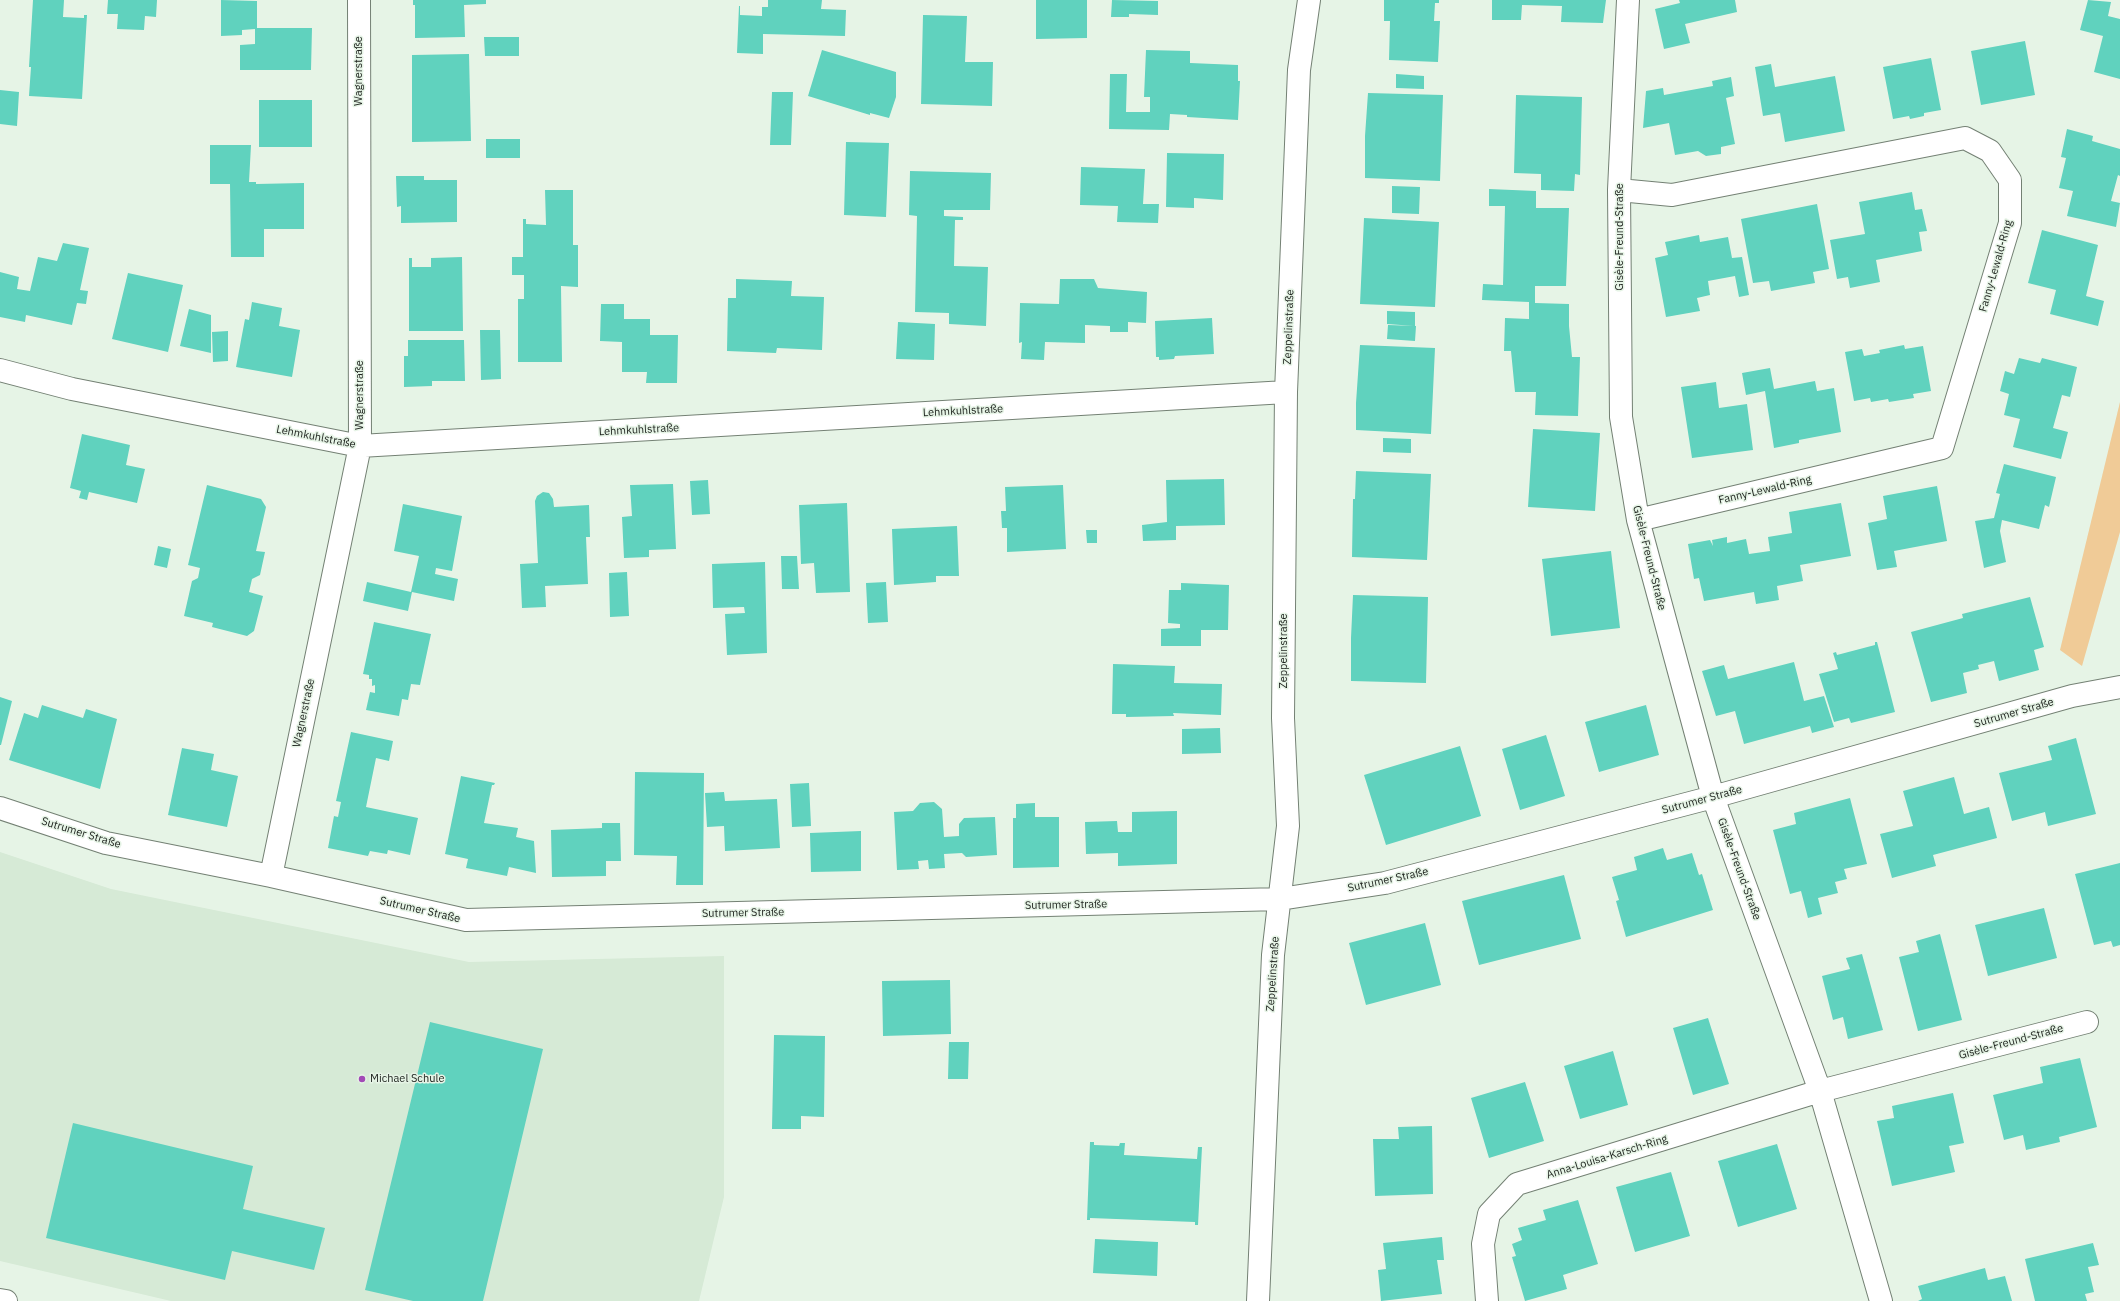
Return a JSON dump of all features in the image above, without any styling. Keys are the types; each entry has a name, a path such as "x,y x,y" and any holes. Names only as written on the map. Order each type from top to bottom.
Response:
{"street":[{"name":"Wagnerstraße","path":"271,876 360,446 359,0"},
{"name":"Zeppelinstraße","path":"1258,1301 1273,955 1288,826 1283,718 1286,392 1299,70 1309,0"},
{"name":"Gisèle-Freund-Straße","path":"1628,0 1619,190 1620,417 1638,520 1713,797 1820,1091 1882,1301"},
{"name":"Fanny-Lewald-Ring","path":"1619,190 1672,195 1965,138 1990,151 2010,180 2010,223 1942,448 1638,520"},
{"name":"Lehmkuhlstraße","path":"0,370 72,389 360,446 1286,392"},
{"name":"Sutrumer Straße","path":"0,808 106,843 271,876 466,920 1280,899 1385,883 1713,797 2072,696 2120,688"},
{"name":"Gisèle-Freund-Straße","path":"1820,1091 2087,1022"},
{"name":"Anna-Louisa-Karsch-Ring","path":"1487,1301 1483,1244 1489,1214 1517,1184 1820,1091"},
{"path":"0,1300 6,1301"}],"shaded area":[{"path":"2120,402 2120,532 2082,666 2060,650"},
{"name":"Michael Schule","path":"0,852 111,889 469,962 724,956 724,1197 699,1301 171,1301 0,1261"}],"building":[{"path":"33,0 64,0 63,17 84,18 84,15 87,15 82,99 29,96 31,67 29,67"},
{"path":"108,0 157,0 156,17 145,16 144,30 117,29 118,14 107,14"},
{"path":"221,0 257,1 257,28 312,28 311,70 240,70 240,45 255,44 255,29 242,30 242,35 221,36"},
{"path":"413,0 486,0 486,4 464,5 465,37 415,38 415,5 413,5"},
{"path":"768,0 822,0 821,9 846,10 845,36 763,34 763,54 737,53 739,6 740,15 762,16 762,7 768,7"},
{"path":"1036,0 1087,0 1087,38 1036,39"},
{"path":"1112,0 1158,1 1158,15 1129,14 1129,17 1111,17"},
{"path":"1384,0 1439,0 1439,3 1435,3 1434,21 1440,21 1438,62 1389,60 1390,21 1384,21"},
{"path":"1492,0 1606,0 1603,23 1561,22 1562,6 1522,5 1521,20 1492,20"},
{"path":"1679,0 1735,0 1737,12 1685,24 1690,43 1664,49 1655,9 1680,3"},
{"path":"2088,0 2111,2 2108,16 2120,19 2120,79 2094,72 2103,36 2080,30"},
{"path":"923,15 967,16 965,62 993,62 992,106 921,104"},
{"path":"484,37 519,37 519,56 485,56"},
{"path":"2025,41 2035,95 1981,105 1971,51"},
{"path":"822,50 896,72 896,97 889,118 870,113 870,115 808,96"},
{"path":"1146,50 1190,51 1190,63 1238,65 1238,81 1240,81 1238,120 1187,117 1187,115 1170,114 1169,130 1109,129 1110,74 1127,74 1126,112 1150,112 1150,97 1144,97"},
{"path":"469,54 471,141 412,142 412,55"},
{"path":"1931,58 1941,110 1924,113 1924,116 1910,119 1909,116 1893,119 1883,67"},
{"path":"1771,64 1775,87 1835,76 1845,131 1785,142 1780,113 1763,116 1755,67"},
{"path":"1396,74 1424,76 1424,89 1396,88"},
{"path":"1731,77 1734,96 1726,98 1735,144 1721,147 1721,154 1706,156 1698,151 1675,155 1669,123 1643,128 1646,91 1663,88 1664,95 1713,86 1712,81"},
{"path":"0,90 19,92 17,126 0,124"},
{"path":"772,92 793,92 791,145 770,145"},
{"path":"1368,93 1443,95 1440,181 1365,178 1365,136"},
{"path":"1516,95 1582,97 1580,175 1575,174 1574,191 1541,190 1541,174 1514,173"},
{"path":"259,100 312,100 312,147 259,147"},
{"path":"2067,129 2093,136 2092,141 2120,149 2120,176 2118,175 2111,201 2120,203 2116,227 2067,216 2073,191 2059,188 2066,158 2061,157"},
{"path":"486,139 520,139 520,158 486,158"},
{"path":"846,142 889,143 886,217 844,215"},
{"path":"210,145 251,145 249,182 256,182 256,184 304,183 304,229 264,229 264,257 231,257 230,184 210,184"},
{"path":"1167,153 1224,154 1223,200 1194,198 1194,208 1166,207"},
{"path":"1081,167 1145,169 1143,204 1159,204 1158,223 1117,222 1118,206 1080,205"},
{"path":"910,171 991,173 990,210 944,210 944,216 963,217 963,220 955,220 954,266 988,267 986,326 949,324 949,313 915,312 917,216 909,215"},
{"path":"396,176 424,176 424,180 457,180 457,222 401,223 401,206 397,207"},
{"path":"1392,186 1420,187 1419,214 1392,213"},
{"path":"1489,189 1536,191 1536,208 1569,208 1566,286 1535,286 1535,303 1569,304 1569,326 1572,357 1580,357 1578,416 1535,415 1536,392 1515,392 1511,351 1504,351 1505,318 1529,319 1529,302 1482,300 1483,284 1503,285 1505,206 1489,206"},
{"path":"545,190 573,190 573,245 578,245 578,287 561,286 562,362 518,362 518,299 524,299 524,275 512,275 512,257 523,257 523,219 526,219 526,224 546,225"},
{"path":"1912,192 1915,210 1922,209 1927,231 1919,232 1922,251 1876,260 1880,282 1850,288 1848,277 1837,279 1830,240 1865,234 1859,202"},
{"path":"1817,204 1829,269 1813,272 1815,283 1771,291 1769,281 1753,283 1741,219"},
{"path":"1364,218 1439,222 1435,307 1360,304"},
{"path":"2042,230 2098,245 2086,296 2104,301 2098,326 2050,314 2056,290 2028,283"},
{"path":"1699,235 1700,242 1728,237 1732,258 1742,257 1749,295 1739,297 1735,276 1708,281 1710,295 1697,298 1700,311 1666,317 1655,258 1668,255 1665,242"},
{"path":"63,243 89,248 80,290 88,291 86,304 77,303 72,325 26,315 25,322 0,317 0,272 19,277 17,289 30,291 38,257 57,261"},
{"path":"462,257 463,331 409,331 409,258 412,258 412,267 431,267 431,258"},
{"path":"128,273 183,285 168,352 112,339"},
{"path":"736,279 792,281 791,296 824,297 822,350 777,348 776,353 727,351 728,298 736,298"},
{"path":"1060,279 1094,279 1098,288 1147,292 1146,323 1128,322 1128,332 1110,332 1110,326 1085,325 1085,343 1045,342 1044,360 1021,359 1022,342 1019,343 1020,303 1059,304"},
{"path":"252,302 282,308 279,326 300,330 292,377 236,367 245,319 249,320"},
{"path":"601,304 624,304 624,319 650,319 650,335 678,335 677,383 646,383 647,372 622,372 622,342 600,341"},
{"path":"189,309 211,315 211,353 180,346"},
{"path":"1387,311 1415,312 1415,326 1387,324"},
{"path":"1212,318 1214,354 1175,356 1174,359 1159,360 1159,357 1156,357 1155,321"},
{"path":"898,322 935,324 934,360 896,359"},
{"path":"1388,325 1416,326 1415,341 1387,339"},
{"path":"480,330 500,330 501,379 481,380"},
{"path":"228,331 228,361 213,362 212,332"},
{"path":"408,340 464,340 465,381 432,381 432,386 404,387 404,356 408,356"},
{"path":"1360,345 1435,348 1431,434 1356,430 1356,403"},
{"path":"1904,345 1905,349 1923,346 1931,391 1913,394 1914,398 1889,402 1888,399 1871,402 1870,398 1854,401 1845,352 1862,349 1864,356 1880,353 1879,350"},
{"path":"2019,358 2040,363 2042,358 2077,367 2070,397 2062,395 2053,428 2068,432 2061,459 2013,447 2020,419 2004,415 2009,394 2000,391 2005,371 2014,374"},
{"path":"1770,368 1774,389 1815,381 1817,391 1834,388 1841,432 1799,440 1799,443 1774,448 1765,391 1746,395 1742,373"},
{"path":"1716,382 1719,408 1747,404 1753,450 1692,458 1681,387"},
{"path":"1533,429 1600,433 1595,511 1528,507"},
{"path":"82,434 130,445 126,465 145,469 137,503 89,492 87,500 79,498 81,491 70,488"},
{"path":"1383,438 1411,439 1411,453 1383,452"},
{"path":"2004,464 2056,477 2049,507 2045,505 2039,529 2002,520 2000,531 2006,562 1984,568 1975,521 1994,518 2000,494 1996,493"},
{"path":"1356,471 1431,474 1427,560 1352,557 1353,499 1355,499"},
{"path":"1224,479 1225,525 1176,526 1176,540 1143,541 1142,525 1167,522 1166,480"},
{"path":"708,480 710,514 692,515 690,481"},
{"path":"673,484 676,549 649,550 649,557 624,558 622,517 632,516 630,485"},
{"path":"207,485 261,499 266,507 256,551 265,552 260,575 252,579 249,592 263,596 254,631 247,636 212,627 213,623 184,616 192,581 198,578 200,568 188,565"},
{"path":"1063,485 1066,549 1007,552 1007,528 1002,528 1001,511 1006,511 1005,487"},
{"path":"1937,486 1947,541 1894,551 1897,567 1877,570 1868,523 1887,519 1883,496"},
{"path":"543,492 549,493 553,499 554,507 589,505 590,537 586,537 588,584 545,586 546,607 522,608 520,564 538,563 535,501 537,496"},
{"path":"847,503 850,592 816,593 814,563 801,564 799,505"},
{"path":"1841,503 1851,556 1800,565 1803,581 1777,586 1779,600 1756,604 1754,592 1704,601 1699,578 1694,579 1688,544 1710,540 1713,546 1712,540 1727,537 1727,543 1746,539 1749,554 1770,551 1768,537 1792,533 1789,512"},
{"path":"403,504 462,516 452,571 436,568 435,574 458,579 454,601 412,592 408,611 363,601 367,582 411,592 419,556 394,551"},
{"path":"957,526 959,576 936,576 936,582 894,585 892,529"},
{"path":"1086,530 1097,530 1097,543 1087,543"},
{"path":"158,546 171,549 167,568 154,565"},
{"path":"1611,551 1620,628 1551,636 1542,559"},
{"path":"781,556 797,556 799,589 782,589"},
{"path":"765,562 767,653 727,655 725,614 745,613 744,607 713,608 712,564"},
{"path":"627,572 629,616 610,617 609,573"},
{"path":"886,582 888,622 868,623 866,583"},
{"path":"1181,583 1229,585 1228,630 1201,630 1201,646 1161,646 1161,629 1180,628 1180,624 1168,623 1169,590 1181,590"},
{"path":"1353,595 1428,597 1426,683 1351,681"},
{"path":"2030,597 2044,647 2034,650 2039,670 1999,681 1994,661 1978,665 1979,669 1963,673 1967,693 1931,702 1911,632 1963,618 1962,614"},
{"path":"374,622 431,634 420,685 411,684 408,700 402,699 399,716 366,710 370,692 375,693 375,685 372,686 372,679 369,679 369,675 363,674"},
{"path":"1875,642 1877,642 1895,712 1851,723 1849,718 1834,722 1819,674 1838,669 1833,653 1836,652 1837,655 1875,645"},
{"path":"1794,662 1804,701 1824,696 1834,727 1812,733 1810,726 1744,744 1735,711 1716,716 1702,671 1724,665 1728,679"},
{"path":"1113,664 1175,666 1174,683 1222,684 1221,715 1173,713 1174,716 1126,717 1126,714 1112,714"},
{"path":"0,697 12,701 1,745 0,745"},
{"path":"42,705 83,718 86,709 117,719 100,789 9,760 24,713 38,718"},
{"path":"1646,705 1659,755 1599,772 1585,722"},
{"path":"1220,728 1221,753 1182,754 1182,729"},
{"path":"351,732 393,741 389,761 376,758 366,807 418,818 410,855 388,850 387,854 370,851 368,856 328,848 334,816 338,817 341,802 336,801"},
{"path":"1546,735 1565,796 1520,810 1502,749"},
{"path":"2076,738 2096,814 2048,826 2045,812 2012,821 1999,773 2052,760 2048,746"},
{"path":"1460,746 1481,816 1386,845 1364,775"},
{"path":"182,748 214,754 211,770 238,776 227,827 168,815"},
{"path":"635,772 704,773 703,885 676,885 677,856 634,855"},
{"path":"461,776 495,783 492,785 484,823 518,828 516,837 534,841 536,873 509,867 507,876 466,868 468,859 445,854"},
{"path":"1954,777 1964,814 1989,807 1997,838 1933,855 1936,866 1892,878 1880,834 1913,826 1903,791"},
{"path":"809,783 811,826 792,827 790,784"},
{"path":"724,792 725,801 777,799 780,848 725,851 724,826 707,827 705,793"},
{"path":"1850,798 1867,864 1844,869 1847,879 1835,882 1838,893 1818,898 1822,914 1808,918 1801,891 1790,894 1773,830 1796,824 1794,813"},
{"path":"934,802 942,809 944,837 959,836 959,824 964,818 995,817 997,855 966,857 962,853 944,854 945,868 929,869 928,860 918,861 919,869 897,870 894,812 913,811 920,803"},
{"path":"1035,803 1035,817 1059,817 1059,867 1013,868 1013,818 1016,818 1016,804"},
{"path":"1177,811 1177,864 1118,866 1118,853 1086,854 1085,822 1117,821 1118,832 1132,832 1132,812"},
{"path":"602,823 620,823 621,861 606,861 606,876 552,877 551,830 602,828"},
{"path":"861,831 861,871 811,872 810,833"},
{"path":"1663,848 1667,860 1692,853 1699,875 1702,874 1713,910 1626,937 1616,901 1619,900 1612,877 1637,870 1634,857"},
{"path":"2120,863 2120,945 2113,947 2111,941 2094,945 2075,874"},
{"path":"1564,875 1581,939 1479,965 1462,901"},
{"path":"2044,908 2057,958 1988,976 1975,925"},
{"path":"1425,923 1441,985 1366,1005 1349,943"},
{"path":"1940,934 1962,1020 1918,1031 1899,957 1919,952 1916,941"},
{"path":"1862,954 1883,1030 1848,1039 1843,1017 1833,1020 1822,976 1850,969 1846,958"},
{"path":"950,980 951,1034 883,1036 882,981"},
{"path":"1708,1018 1729,1084 1693,1095 1673,1028"},
{"path":"430,1022 543,1049 483,1301 413,1301 365,1290"},
{"path":"774,1035 825,1036 824,1117 801,1116 801,1129 772,1129"},
{"path":"949,1042 969,1042 968,1079 948,1079"},
{"path":"1613,1051 1628,1105 1580,1119 1564,1066"},
{"path":"2080,1058 2097,1127 2059,1137 2060,1142 2026,1150 2023,1135 2004,1140 1993,1095 2043,1083 2040,1067"},
{"path":"1525,1082 1544,1141 1489,1158 1471,1098"},
{"path":"1953,1093 1964,1143 1949,1146 1955,1172 1892,1186 1877,1121 1894,1118 1892,1106"},
{"path":"73,1123 253,1166 243,1209 325,1228 314,1270 232,1251 225,1280 46,1238"},
{"path":"1432,1126 1433,1194 1375,1196 1373,1139 1399,1139 1398,1127"},
{"path":"1090,1142 1094,1142 1094,1145 1119,1146 1120,1143 1125,1143 1124,1155 1197,1159 1198,1147 1202,1147 1198,1225 1195,1225 1195,1222 1090,1218 1090,1220 1087,1220"},
{"path":"1777,1144 1797,1209 1738,1227 1718,1161"},
{"path":"1671,1172 1690,1236 1635,1252 1616,1187"},
{"path":"1578,1200 1598,1264 1563,1275 1567,1289 1525,1301 1512,1257 1516,1256 1512,1244 1522,1240 1518,1228 1546,1220 1543,1210"},
{"path":"1442,1237 1444,1260 1437,1260 1442,1294 1381,1301 1378,1270 1386,1269 1383,1243"},
{"path":"1095,1239 1158,1242 1157,1276 1093,1273"},
{"path":"2093,1243 2099,1265 2088,1267 2094,1292 2085,1294 2087,1301 2035,1301 2025,1259"},
{"path":"1985,1268 1988,1280 2005,1276 2012,1301 1918,1301 1922,1299 1918,1286"}],"place":[{"name":"Michael Schule","path":"362,1079"}]}
